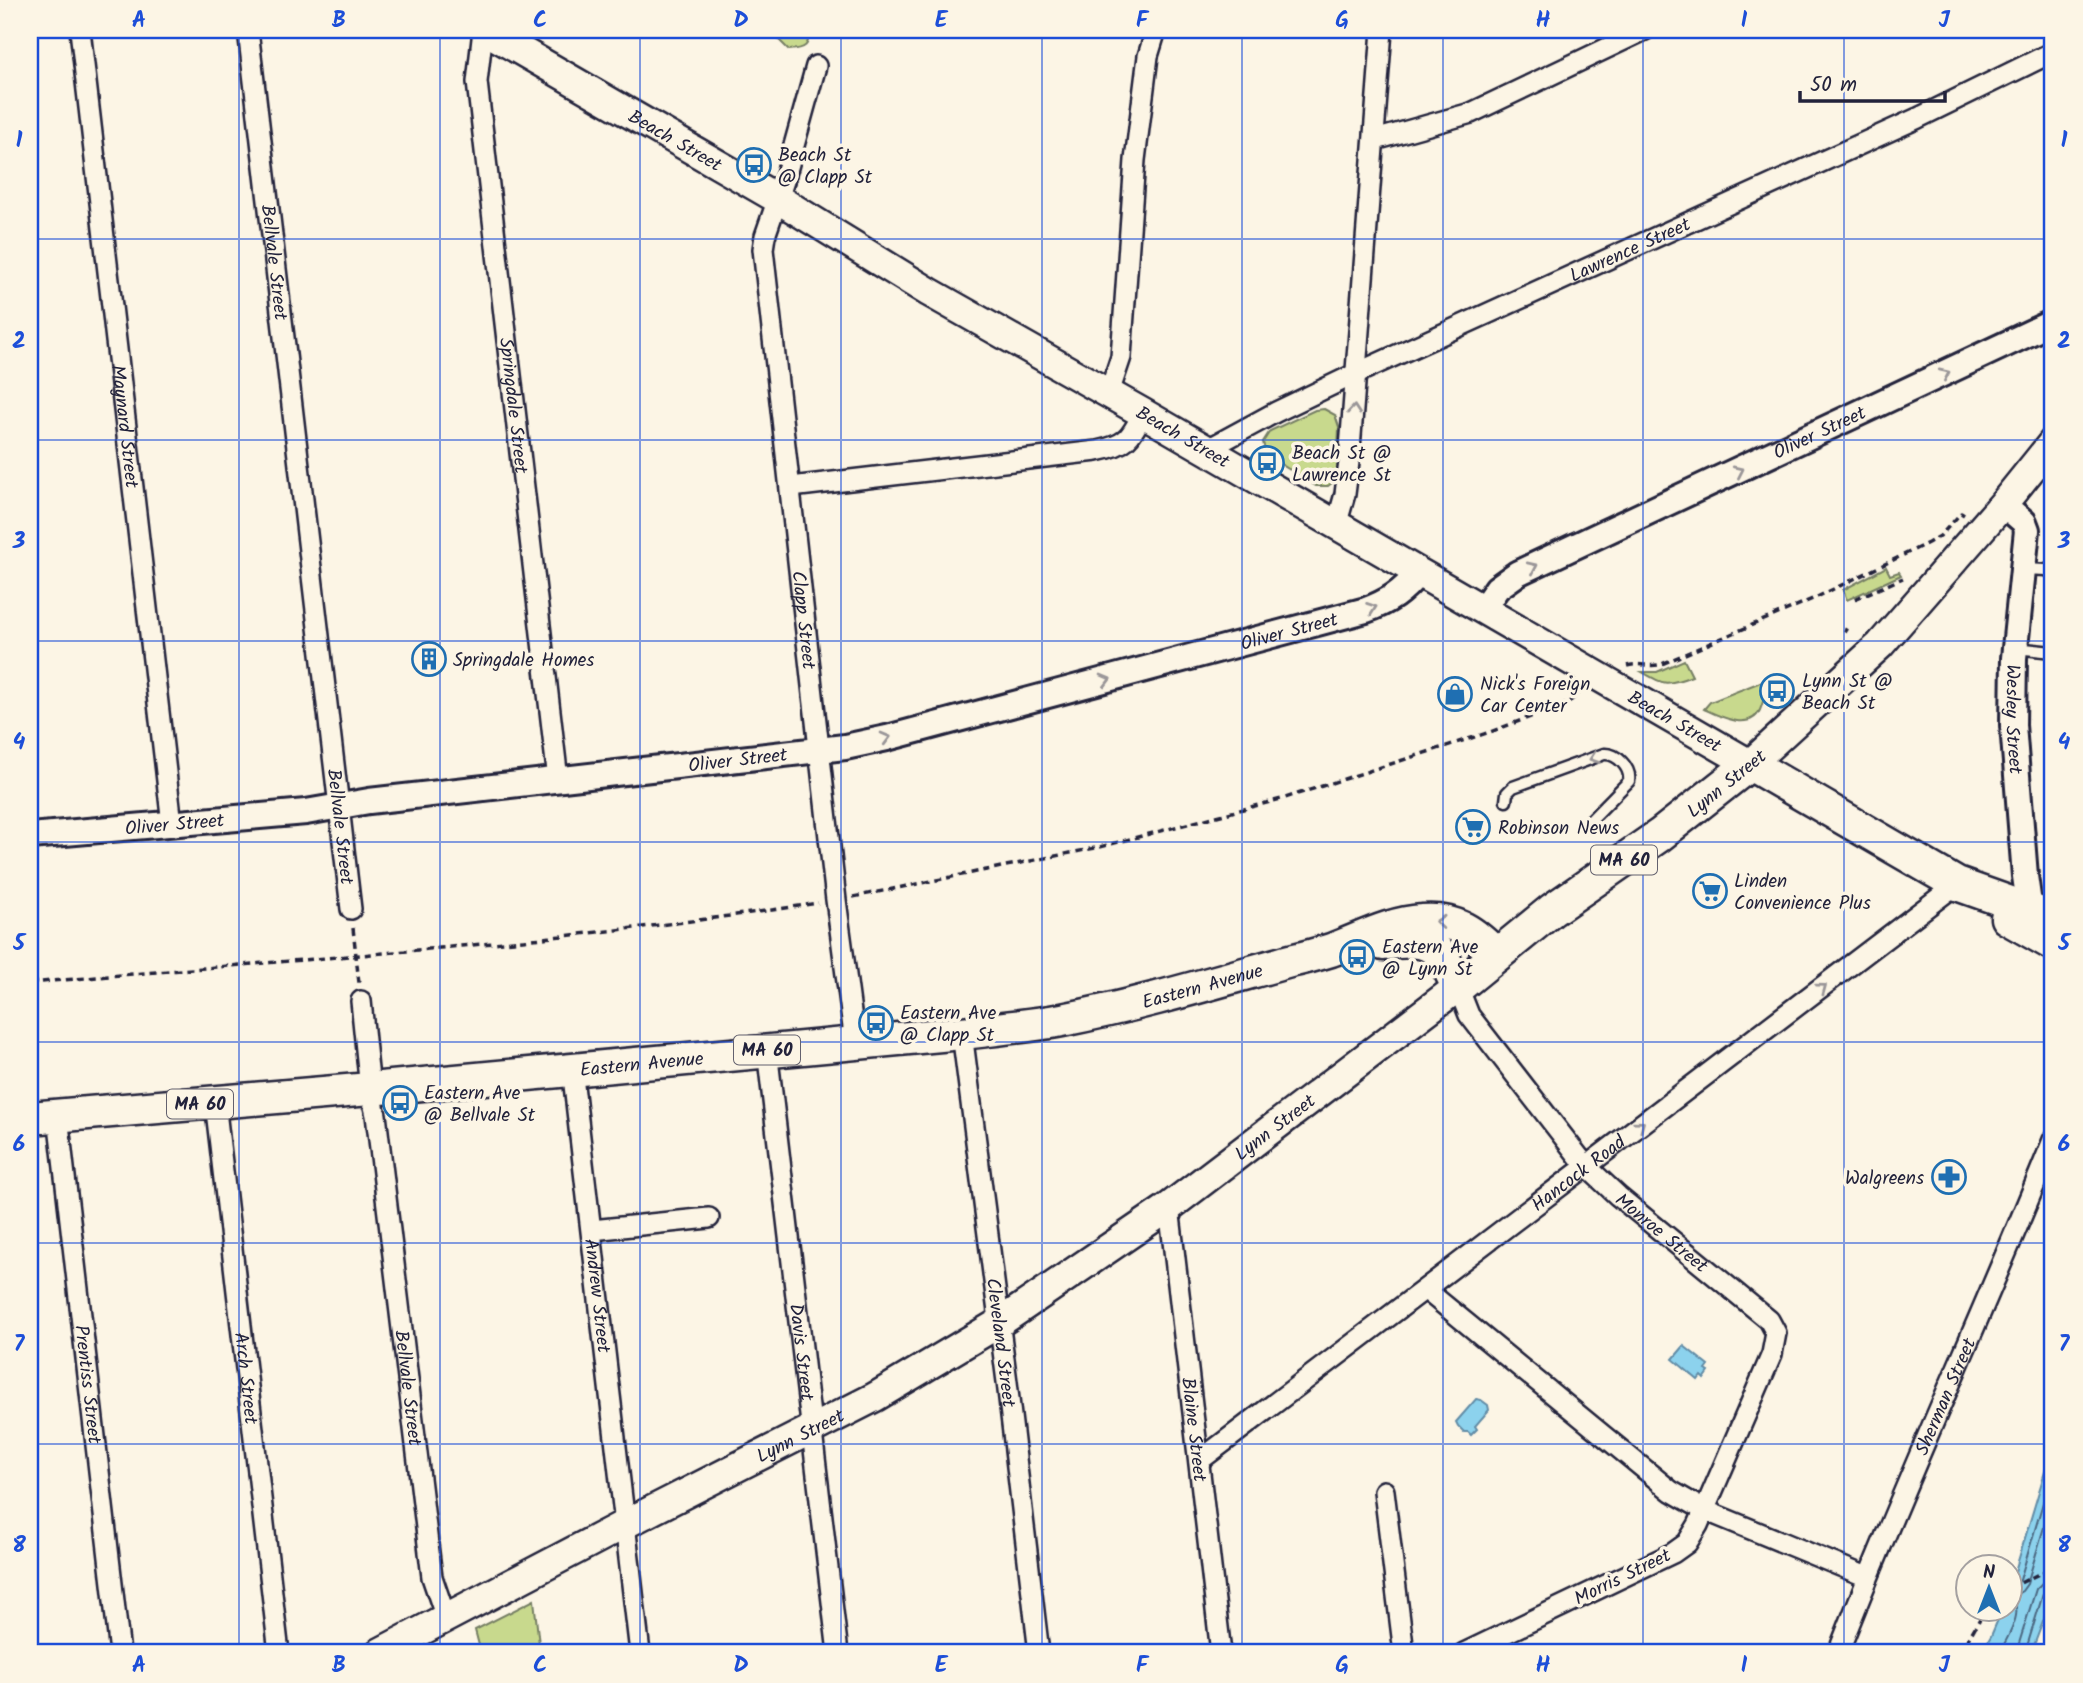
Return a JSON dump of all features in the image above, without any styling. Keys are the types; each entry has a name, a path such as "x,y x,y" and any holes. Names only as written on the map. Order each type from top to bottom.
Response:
{"main road":[{"name":"Beach Street","path":"484,30 778,199 929,292 1109,393 1957,884 2047,933"},
{"name":"Lynn Street","path":"379,1653 928,1367 999,1323 1169,1207 1458,987 1552,910 1660,835 1750,764 1881,645 2053,442"},
{"name":"Eastern Avenue","path":"44,1117 370,1089 962,1033 1041,1023 1111,1009 1330,950 1390,927 1423,921 1453,923 1464,928 1497,955"},
{"name":"Eastern Avenue","path":"1330,950 1412,940 1424,942 1446,961 1458,987"}],"street":[{"name":"Maynard Street","path":"80,30 172,824"},
{"name":"Bellvale Street","path":"248,30 351,909"},
{"name":"Springdale Street","path":"484,30 477,84 558,780"},
{"path":"1109,393 1121,357 1135,160 1148,56 1156,30"},
{"path":"1336,526 1346,484 1357,373 1382,30"},
{"path":"1375,140 1471,113 1645,30"},
{"name":"Lawrence Street","path":"1206,450 1357,373 1918,118 2053,52"},
{"name":"Clapp Street","path":"816,66 764,240 763,254 836,900 855,1042"},
{"name":"Oliver Street","path":"1482,610 1497,588 1518,573 2053,322"},
{"path":"791,487 1097,452 1126,441 1133,434 1143,413"},
{"name":"Wesley Street","path":"2003,504 2026,525 2015,648 2012,725 2025,876 2047,933"},
{"name":"Oliver Street","path":"30,836 317,811 369,801 819,751 887,738 1366,610 1394,598 1418,573"},
{"name":"Hancock Road","path":"1199,1461 1957,884"},
{"name":"Monroe Street","path":"1458,987 1469,1015 1586,1167 1769,1320 1776,1333"},
{"name":"Bellvale Street","path":"361,1001 432,1577 446,1618"},
{"name":"Cleveland Street","path":"962,1033 1039,1653"},
{"name":"Davis Street","path":"767,1050 838,1653"},
{"name":"Andrew Street","path":"572,1068 640,1653"},
{"name":"Arch Street","path":"215,1102 279,1653"},
{"name":"Prentiss Street","path":"44,1117 120,1653"},
{"name":"Sherman Street","path":"1838,1653 1867,1577 2005,1259 2053,1140"},
{"name":"Blaine Street","path":"1169,1207 1221,1653"},
{"path":"592,1230 709,1218"},
{"path":"1426,1290 1671,1491 1704,1510 1867,1577"},
{"name":"Morris Street","path":"1464,1653 1681,1548 1691,1538 1772,1354 1776,1333"},
{"path":"1384,1490 1404,1653"}],"lane":[{"path":"2023,569 2053,573"},
{"path":"2015,648 2053,652"},
{"path":"2053,673 2053,693"},
{"path":"1506,801 1507,793 1513,787 1604,754 1611,754 1628,771 1629,781 1584,827"}],"path":[{"path":"1662,664 1817,599 1889,564 1940,536 1961,513 1968,519"},
{"path":"1855,598 1903,578"},
{"path":"30,983 585,934 836,900 1100,847 1230,813 1490,732 1572,701 1579,693"},
{"name":"Bellvale Street","path":"351,909 361,1001"},
{"path":"2024,1581 2053,1567"},
{"path":"1960,1653 1976,1624"},
{"path":"2045,1653 2053,1635"}],"green space":[{"path":"754,30 807,30 808,40 806,46 789,50 778,39"},
{"path":"1324,409 1335,415 1339,427 1337,475 1328,486 1316,486 1266,455 1263,442 1270,431 1315,410"},
{"path":"1886,567 1890,575 1899,572 1901,575 1847,600 1843,590"},
{"path":"1684,660 1692,676 1676,681 1661,682 1642,672 1657,672"},
{"path":"1768,679 1775,688 1766,695 1755,717 1749,720 1734,720 1704,709 1710,702"},
{"path":"534,1600 540,1653 481,1653 475,1630"}],"water":[{"path":"1684,1346 1709,1366 1706,1370 1709,1372 1704,1379 1701,1376 1698,1380 1673,1359"},
{"path":"1476,1399 1488,1405 1489,1410 1471,1435 1464,1432 1456,1422"},
{"path":"2053,1451 2053,1587 2044,1619 2031,1653 1981,1653 1996,1624 2024,1624 2024,1554 2020,1554"}],"place":[{"name":"Beach St @ Clapp St","path":"754,165"},
{"name":"Beach St @ Lawrence St","path":"1267,463"},
{"name":"Springdale Homes","path":"429,659"},
{"name":"Lynn St @ Beach St","path":"1777,691"},
{"name":"Nick's Foreign Car Center","path":"1455,694"},
{"name":"Robinson News","path":"1473,827"},
{"name":"Linden Convenience Plus","path":"1710,891"},
{"name":"Eastern Ave @ Lynn St","path":"1357,957"},
{"name":"Eastern Ave @ Clapp St","path":"876,1023"},
{"name":"Eastern Ave @ Bellvale St","path":"400,1103"},
{"name":"Walgreens","path":"1949,1177"}]}
